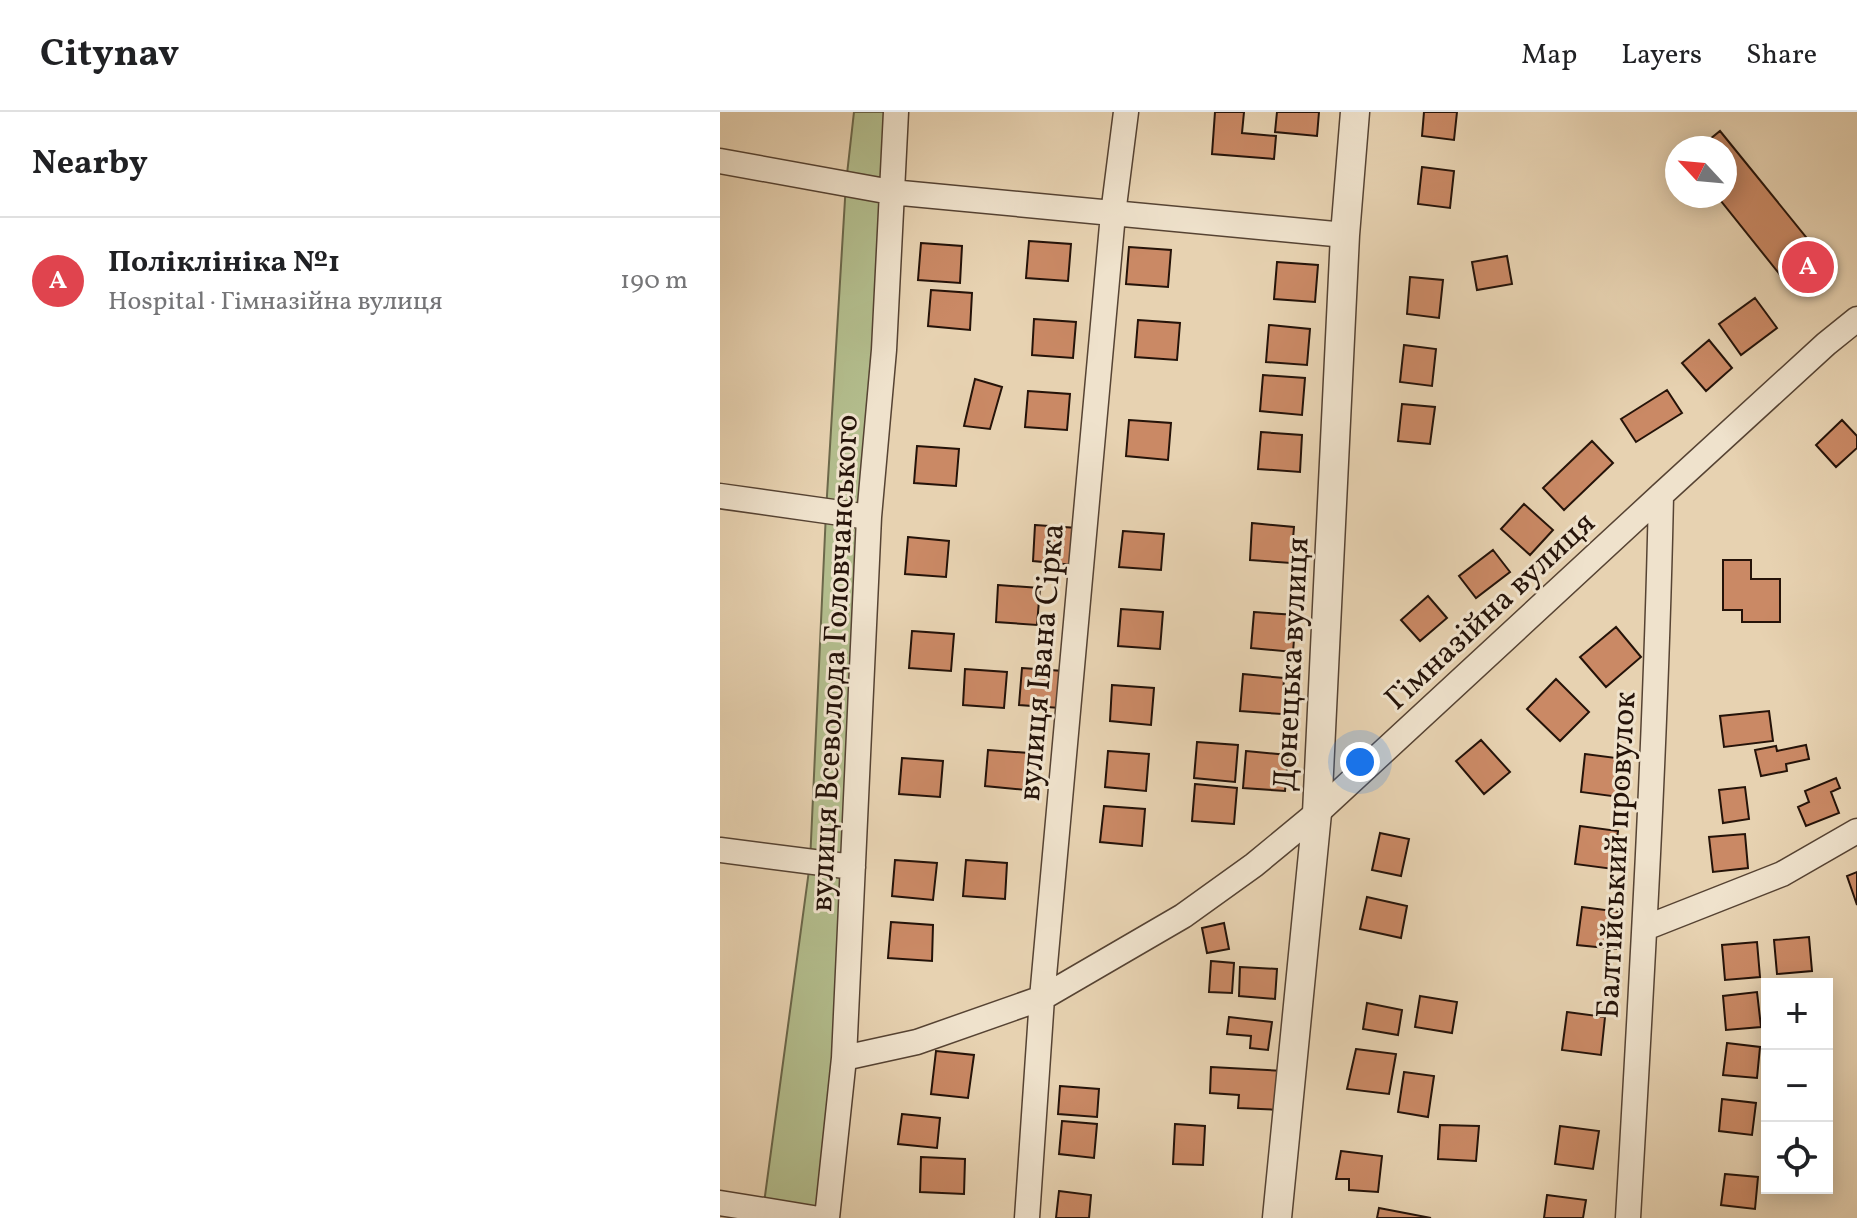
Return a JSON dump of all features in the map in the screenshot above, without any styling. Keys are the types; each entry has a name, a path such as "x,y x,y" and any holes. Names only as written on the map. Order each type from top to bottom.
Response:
{"street":[{"name":"вулиця Всеволода Головчанського","path":"827,1218 844,1058 869,517 884,350 896,112"},
{"name":"вулиця Івана Сірка","path":"1027,1218 1042,998 1113,214 1126,112"},
{"name":"Донецька вулиця","path":"1277,1218 1317,813 1345,235 1355,112"},
{"path":"720,161 891,192 1345,235"},
{"name":"Гімназійна вулиця","path":"844,1058 917,1042 1042,998 1183,916 1254,865 1317,813 1826,344 1857,319"},
{"name":"Балтійський провулок","path":"1628,1218 1645,928 1661,495"},
{"path":"720,496 869,517"},
{"path":"1645,928 1782,874 1857,831"},
{"path":"720,850 853,867"},
{"path":"720,1203 813,1218"}],"green space":[{"path":"854,112 896,112 827,1218 762,1218 810,863 826,512 846,183"}],"building":[{"path":"1215,112 1244,112 1242,133 1276,136 1274,159 1212,154"},
{"path":"1277,112 1319,112 1317,136 1275,132"},
{"path":"1424,112 1457,112 1454,140 1422,136"},
{"path":"1737,152 1819,253 1785,281 1727,208 1737,208"},
{"path":"1422,167 1454,171 1450,208 1418,204"},
{"path":"1029,241 1071,244 1068,281 1026,278"},
{"path":"921,243 962,246 960,283 918,280"},
{"path":"1129,247 1171,250 1168,287 1126,284"},
{"path":"1507,256 1512,284 1477,290 1472,262"},
{"path":"1277,262 1318,265 1315,302 1274,299"},
{"path":"1410,277 1443,280 1439,318 1407,314"},
{"path":"931,290 972,293 970,330 928,326"},
{"path":"1755,298 1777,328 1741,355 1719,324"},
{"path":"1034,319 1076,322 1073,358 1032,355"},
{"path":"1138,320 1180,323 1177,360 1135,357"},
{"path":"1269,325 1310,329 1307,365 1266,362"},
{"path":"1709,340 1732,368 1706,391 1682,363"},
{"path":"1404,345 1436,349 1432,386 1400,382"},
{"path":"1263,375 1305,378 1302,415 1260,411"},
{"path":"975,379 1002,387 990,429 964,426"},
{"path":"1667,390 1682,413 1636,442 1621,419"},
{"path":"1028,391 1070,394 1067,430 1025,427"},
{"path":"1402,404 1435,407 1430,444 1398,441"},
{"path":"1129,420 1171,423 1168,460 1126,456"},
{"path":"1842,420 1857,436 1857,448 1836,467 1816,445"},
{"path":"1261,432 1302,435 1300,472 1258,469"},
{"path":"1592,441 1613,463 1564,510 1543,488"},
{"path":"917,446 959,449 956,486 914,483"},
{"path":"1524,504 1553,530 1530,555 1501,529"},
{"path":"1252,523 1294,527 1291,563 1250,560"},
{"path":"1035,525 1077,528 1074,565 1033,561"},
{"path":"1123,531 1164,534 1161,570 1119,567"},
{"path":"908,537 949,541 946,577 905,574"},
{"path":"1493,550 1510,572 1476,598 1459,576"},
{"path":"1723,560 1751,560 1751,579 1780,579 1780,622 1742,622 1742,610 1723,610"},
{"path":"998,585 1040,588 1037,625 996,622"},
{"path":"1428,596 1447,618 1420,641 1401,620"},
{"path":"1121,609 1163,612 1160,649 1118,646"},
{"path":"1254,612 1296,615 1293,652 1251,648"},
{"path":"1616,627 1641,657 1606,687 1580,657"},
{"path":"912,631 954,634 951,671 909,668"},
{"path":"1022,668 1063,671 1060,708 1019,705"},
{"path":"965,669 1007,672 1004,708 963,705"},
{"path":"1243,674 1284,678 1282,714 1240,711"},
{"path":"1556,679 1589,712 1560,741 1527,709"},
{"path":"1112,685 1154,688 1151,725 1110,721"},
{"path":"1769,711 1773,741 1724,747 1720,716"},
{"path":"1481,740 1510,772 1484,794 1456,761"},
{"path":"1197,742 1238,745 1235,782 1194,778"},
{"path":"1806,745 1809,759 1786,764 1787,771 1761,776 1755,750 1776,746 1777,751"},
{"path":"988,750 1029,753 1026,790 985,786"},
{"path":"1108,751 1149,754 1146,791 1105,787"},
{"path":"1246,751 1288,755 1285,791 1243,788"},
{"path":"1585,754 1624,759 1619,797 1581,792"},
{"path":"902,758 943,761 940,797 899,794"},
{"path":"1836,778 1840,788 1831,792 1839,813 1806,826 1798,807 1809,802 1805,791"},
{"path":"1195,784 1237,788 1234,824 1192,821"},
{"path":"1745,787 1749,819 1723,823 1719,790"},
{"path":"1104,806 1145,809 1142,846 1100,842"},
{"path":"1580,826 1618,831 1613,869 1575,864"},
{"path":"1380,833 1409,839 1401,876 1372,870"},
{"path":"1745,834 1748,868 1713,872 1709,837"},
{"path":"895,860 937,863 933,900 892,896"},
{"path":"966,860 1007,863 1005,899 963,896"},
{"path":"1857,872 1857,905 1847,876"},
{"path":"1367,897 1407,906 1401,938 1360,929"},
{"path":"1582,907 1621,912 1616,949 1577,945"},
{"path":"891,922 933,925 932,961 888,958"},
{"path":"1224,923 1229,949 1207,953 1202,928"},
{"path":"1809,937 1812,971 1777,974 1774,940"},
{"path":"1757,942 1760,977 1725,980 1722,945"},
{"path":"1211,961 1234,963 1232,993 1209,992"},
{"path":"1240,967 1277,969 1275,999 1239,996"},
{"path":"1757,992 1761,1027 1726,1030 1723,996"},
{"path":"1420,996 1457,1002 1452,1033 1415,1027"},
{"path":"1367,1003 1402,1010 1398,1035 1363,1029"},
{"path":"1567,1012 1605,1017 1601,1055 1562,1050"},
{"path":"1229,1017 1272,1022 1268,1050 1250,1048 1251,1036 1227,1034"},
{"path":"1727,1043 1760,1047 1757,1078 1723,1075"},
{"path":"1356,1049 1396,1054 1389,1094 1347,1089"},
{"path":"936,1051 974,1055 968,1098 931,1094"},
{"path":"1211,1067 1284,1071 1282,1110 1238,1108 1239,1095 1210,1093"},
{"path":"1404,1072 1434,1076 1428,1117 1398,1112"},
{"path":"1060,1086 1099,1089 1097,1117 1058,1114"},
{"path":"1722,1099 1756,1103 1752,1135 1719,1131"},
{"path":"902,1114 940,1118 937,1148 898,1144"},
{"path":"1062,1121 1097,1124 1094,1158 1059,1154"},
{"path":"1175,1124 1205,1126 1203,1165 1173,1164"},
{"path":"1440,1125 1479,1126 1476,1161 1438,1159"},
{"path":"1560,1126 1599,1131 1593,1169 1555,1164"},
{"path":"1341,1151 1382,1156 1378,1192 1349,1190 1349,1179 1336,1179"},
{"path":"921,1157 965,1159 964,1194 920,1192"},
{"path":"1725,1174 1758,1177 1755,1209 1721,1205"},
{"path":"1059,1191 1091,1195 1089,1218 1056,1218"},
{"path":"1547,1195 1586,1200 1583,1218 1544,1218"},
{"path":"1379,1208 1431,1218 1377,1218"}],"place":[{"name":"Поліклініка №1","path":"1808,267"}]}
